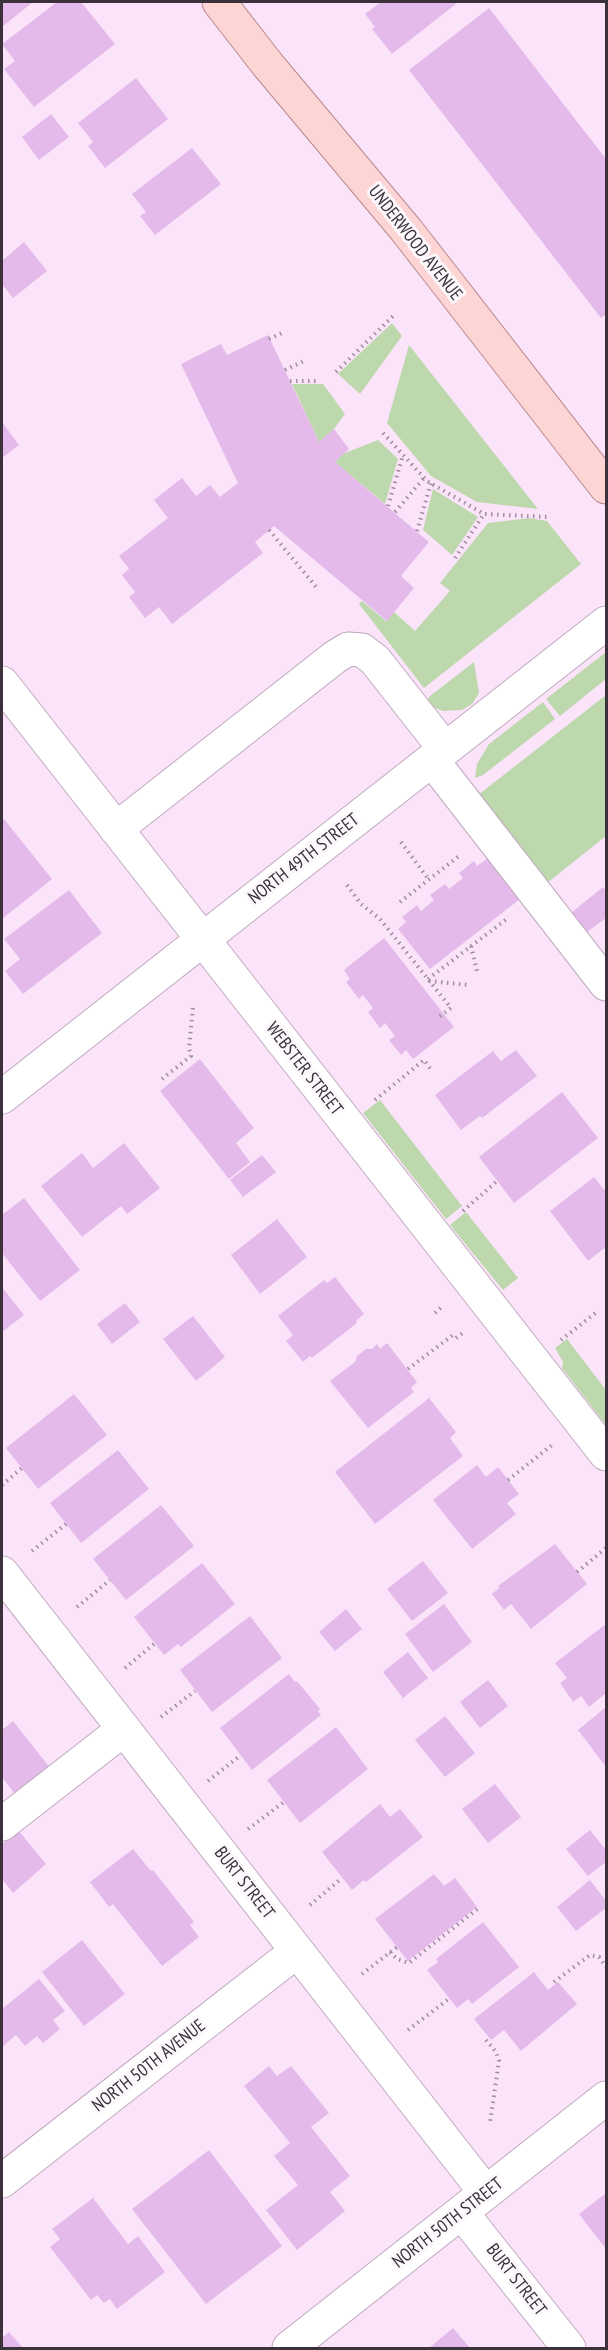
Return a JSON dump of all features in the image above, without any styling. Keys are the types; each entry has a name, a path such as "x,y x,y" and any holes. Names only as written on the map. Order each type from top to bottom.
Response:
{"main road":[{"name":"UNDERWOOD AVENUE","path":"219,2 407,231 606,487"}],"street":[{"name":"NORTH 49TH STREET","path":"2,1097 606,623"},
{"path":"116,829 335,657 348,649 362,650 375,660 439,755 606,984"},
{"name":"WEBSTER STREET","path":"2,683 606,1454"},
{"name":"BURT STREET","path":"13,1565 124,1729 297,1951 474,2203 569,2349"},
{"path":"2,1824 124,1729"},
{"name":"NORTH 50TH AVENUE","path":"2,2181 297,1951"},
{"name":"NORTH 50TH STREET","path":"289,2349 606,2098"}],"path":[{"path":"336,372 393,316"},
{"path":"269,339 282,333"},
{"path":"285,370 304,361"},
{"path":"290,381 320,381"},
{"path":"383,433 424,478 484,514 548,517"},
{"path":"388,506 404,455"},
{"path":"395,512 424,478"},
{"path":"417,531 431,483"},
{"path":"455,558 484,514"},
{"path":"269,530 317,588"},
{"path":"401,842 429,880"},
{"path":"400,902 459,856"},
{"path":"347,885 361,904 380,919 451,1008 440,1017"},
{"path":"428,980 516,912"},
{"path":"471,946 478,975"},
{"path":"428,980 469,985"},
{"path":"162,1079 190,1056 193,1007"},
{"path":"384,1092 424,1060 432,1071"},
{"path":"476,1199 497,1181"},
{"path":"435,1313 443,1306"},
{"path":"555,1345 598,1311"},
{"path":"408,1370 454,1336 464,1332"},
{"path":"508,1480 553,1444"},
{"path":"2,1485 22,1468"},
{"path":"13,1565 66,1524"},
{"path":"577,1572 606,1548"},
{"path":"77,1607 110,1580"},
{"path":"125,1668 154,1644"},
{"path":"161,1717 195,1691"},
{"path":"203,1784 241,1755"},
{"path":"242,1833 284,1802"},
{"path":"310,1905 342,1878"},
{"path":"390,1952 397,1959 408,1963 480,1907"},
{"path":"357,1979 397,1947"},
{"path":"554,1983 590,1955 595,1955 606,1967"},
{"path":"408,2030 450,1998"},
{"path":"486,2040 496,2052 499,2061 490,2123"}],"green space":[{"path":"392,323 402,336 360,394 338,374"},
{"path":"409,345 538,509 477,502 431,476 387,423"},
{"path":"292,384 323,384 345,414 334,429 319,442"},
{"path":"378,440 398,459 385,504 335,462 345,453"},
{"path":"433,489 478,517 452,555 423,530"},
{"path":"529,518 547,521 581,564 424,688 359,604 362,601 386,621 394,612 415,631 450,591 440,583 488,523"},
{"path":"606,652 606,679 560,716 546,699"},
{"path":"474,662 479,693 472,704 462,710 443,711 426,702 430,696"},
{"path":"606,695 606,836 547,883 478,795"},
{"path":"543,702 555,719 483,775 475,778 477,764 489,744"},
{"path":"380,1100 462,1206 446,1219 363,1113"},
{"path":"466,1212 518,1278 503,1290 450,1225"},
{"path":"567,1339 606,1390 606,1425 562,1368 563,1362 555,1348"}],"building":[{"path":"2,2 33,2 2,27"},
{"path":"57,2 81,2 115,44 34,107 4,69 15,61 2,44"},
{"path":"381,2 454,2 456,4 392,54 372,29 375,27 365,14"},
{"path":"489,8 606,159 606,314 601,318 409,70"},
{"path":"136,78 168,119 105,168 88,146 93,142 78,123"},
{"path":"51,114 69,137 39,160 22,137"},
{"path":"192,148 221,184 155,235 140,216 146,212 132,194"},
{"path":"24,242 47,271 13,298 2,284 2,261"},
{"path":"268,335 319,442 334,429 349,449 335,462 429,542 401,576 414,588 387,621 274,526 255,542 263,553 172,624 159,607 145,618 129,597 135,592 122,575 129,569 119,556 168,518 154,500 182,478 196,496 210,485 220,497 238,483 181,364 221,344 227,355"},
{"path":"2,422 19,445 2,458"},
{"path":"4,819 52,879 2,919 2,821"},
{"path":"488,858 520,899 430,969 398,929 406,922 402,917 417,905 421,911 434,900 430,895 445,884 449,889 463,878 459,873 474,861 477,866"},
{"path":"603,887 606,891 606,918 587,932 572,912"},
{"path":"69,890 102,933 23,994 5,971 20,959 4,939"},
{"path":"384,938 454,1027 413,1059 406,1050 401,1055 389,1040 395,1036 385,1023 380,1028 368,1012 373,1008 363,995 359,999 346,982 350,979 344,970"},
{"path":"516,1050 537,1076 482,1118 480,1116 461,1130 435,1095 493,1051 501,1061"},
{"path":"200,1059 254,1128 236,1143 250,1162 229,1179 160,1091"},
{"path":"562,1092 598,1138 514,1203 479,1157"},
{"path":"124,1143 160,1188 127,1214 121,1206 82,1237 41,1186 82,1153 93,1168"},
{"path":"262,1155 276,1172 243,1197 230,1180"},
{"path":"594,1177 606,1192 606,1247 588,1261 550,1211"},
{"path":"24,1198 80,1270 40,1301 2,1253 2,1215"},
{"path":"277,1219 307,1257 260,1294 231,1255"},
{"path":"335,1277 364,1314 356,1321 357,1323 312,1358 310,1356 303,1362 286,1341 293,1335 278,1316 324,1280 327,1283"},
{"path":"2,1287 24,1315 2,1332"},
{"path":"125,1303 140,1322 112,1344 97,1324"},
{"path":"193,1316 225,1357 196,1381 163,1339"},
{"path":"387,1343 417,1382 411,1388 414,1392 368,1428 330,1381 355,1362 357,1356 366,1349 372,1349 377,1344 380,1349"},
{"path":"74,1394 107,1435 38,1489 6,1448"},
{"path":"429,1398 456,1432 450,1438 463,1456 375,1524 335,1472"},
{"path":"118,1450 149,1489 81,1543 50,1503"},
{"path":"477,1465 486,1477 498,1467 519,1494 507,1503 516,1514 472,1549 433,1500"},
{"path":"161,1505 194,1546 126,1600 93,1559"},
{"path":"555,1544 587,1584 531,1629 511,1604 504,1610 492,1594 499,1588 498,1586"},
{"path":"423,1561 448,1593 412,1621 387,1589"},
{"path":"202,1563 235,1604 181,1647 178,1644 164,1655 134,1617"},
{"path":"444,1604 472,1642 433,1672 405,1634"},
{"path":"346,1609 362,1629 335,1651 319,1632"},
{"path":"250,1616 282,1658 212,1712 180,1670"},
{"path":"606,1624 606,1693 589,1707 581,1696 573,1702 560,1683 567,1678 555,1663"},
{"path":"408,1652 428,1678 403,1698 383,1672"},
{"path":"289,1674 320,1709 318,1711 321,1715 252,1770 220,1728"},
{"path":"488,1680 508,1706 480,1728 460,1702"},
{"path":"606,1707 606,1767 578,1730"},
{"path":"445,1716 475,1753 445,1777 415,1740"},
{"path":"13,1721 51,1769 17,1797 2,1777 2,1730"},
{"path":"336,1727 368,1769 300,1823 267,1780"},
{"path":"495,1784 521,1817 488,1843 462,1809"},
{"path":"380,1804 390,1817 400,1809 423,1837 366,1882 364,1880 352,1890 322,1852"},
{"path":"18,1830 46,1864 13,1893 2,1879 2,1844"},
{"path":"590,1830 606,1850 606,1862 588,1876 566,1849"},
{"path":"133,1849 151,1871 153,1870 194,1922 190,1925 199,1937 162,1966 113,1904 109,1907 90,1882"},
{"path":"434,1874 444,1886 455,1878 477,1907 408,1961 375,1919"},
{"path":"590,1880 606,1901 606,1908 576,1931 557,1907"},
{"path":"483,1922 519,1967 472,2004 468,1999 457,2008 427,1970 438,1962 436,1959"},
{"path":"82,1940 125,1994 84,2026 42,1972"},
{"path":"534,1972 548,1990 558,1982 577,2004 521,2051 504,2030 491,2040 474,2019"},
{"path":"39,1979 65,2011 53,2020 60,2029 43,2043 37,2036 25,2046 16,2035 3,2046 2,2009"},
{"path":"269,2066 277,2076 291,2066 329,2113 311,2127 350,2176 330,2192 345,2211 297,2250 266,2210 298,2185 274,2156 290,2143 244,2086"},
{"path":"209,2150 282,2246 206,2304 132,2209"},
{"path":"606,2193 606,2249 579,2214"},
{"path":"93,2198 128,2244 138,2236 165,2272 117,2309 110,2299 104,2303 97,2295 91,2300 50,2247 60,2239 52,2229"},
{"path":"453,2328 470,2348 429,2348"},
{"path":"9,2332 23,2348 2,2348 2,2338"}]}
